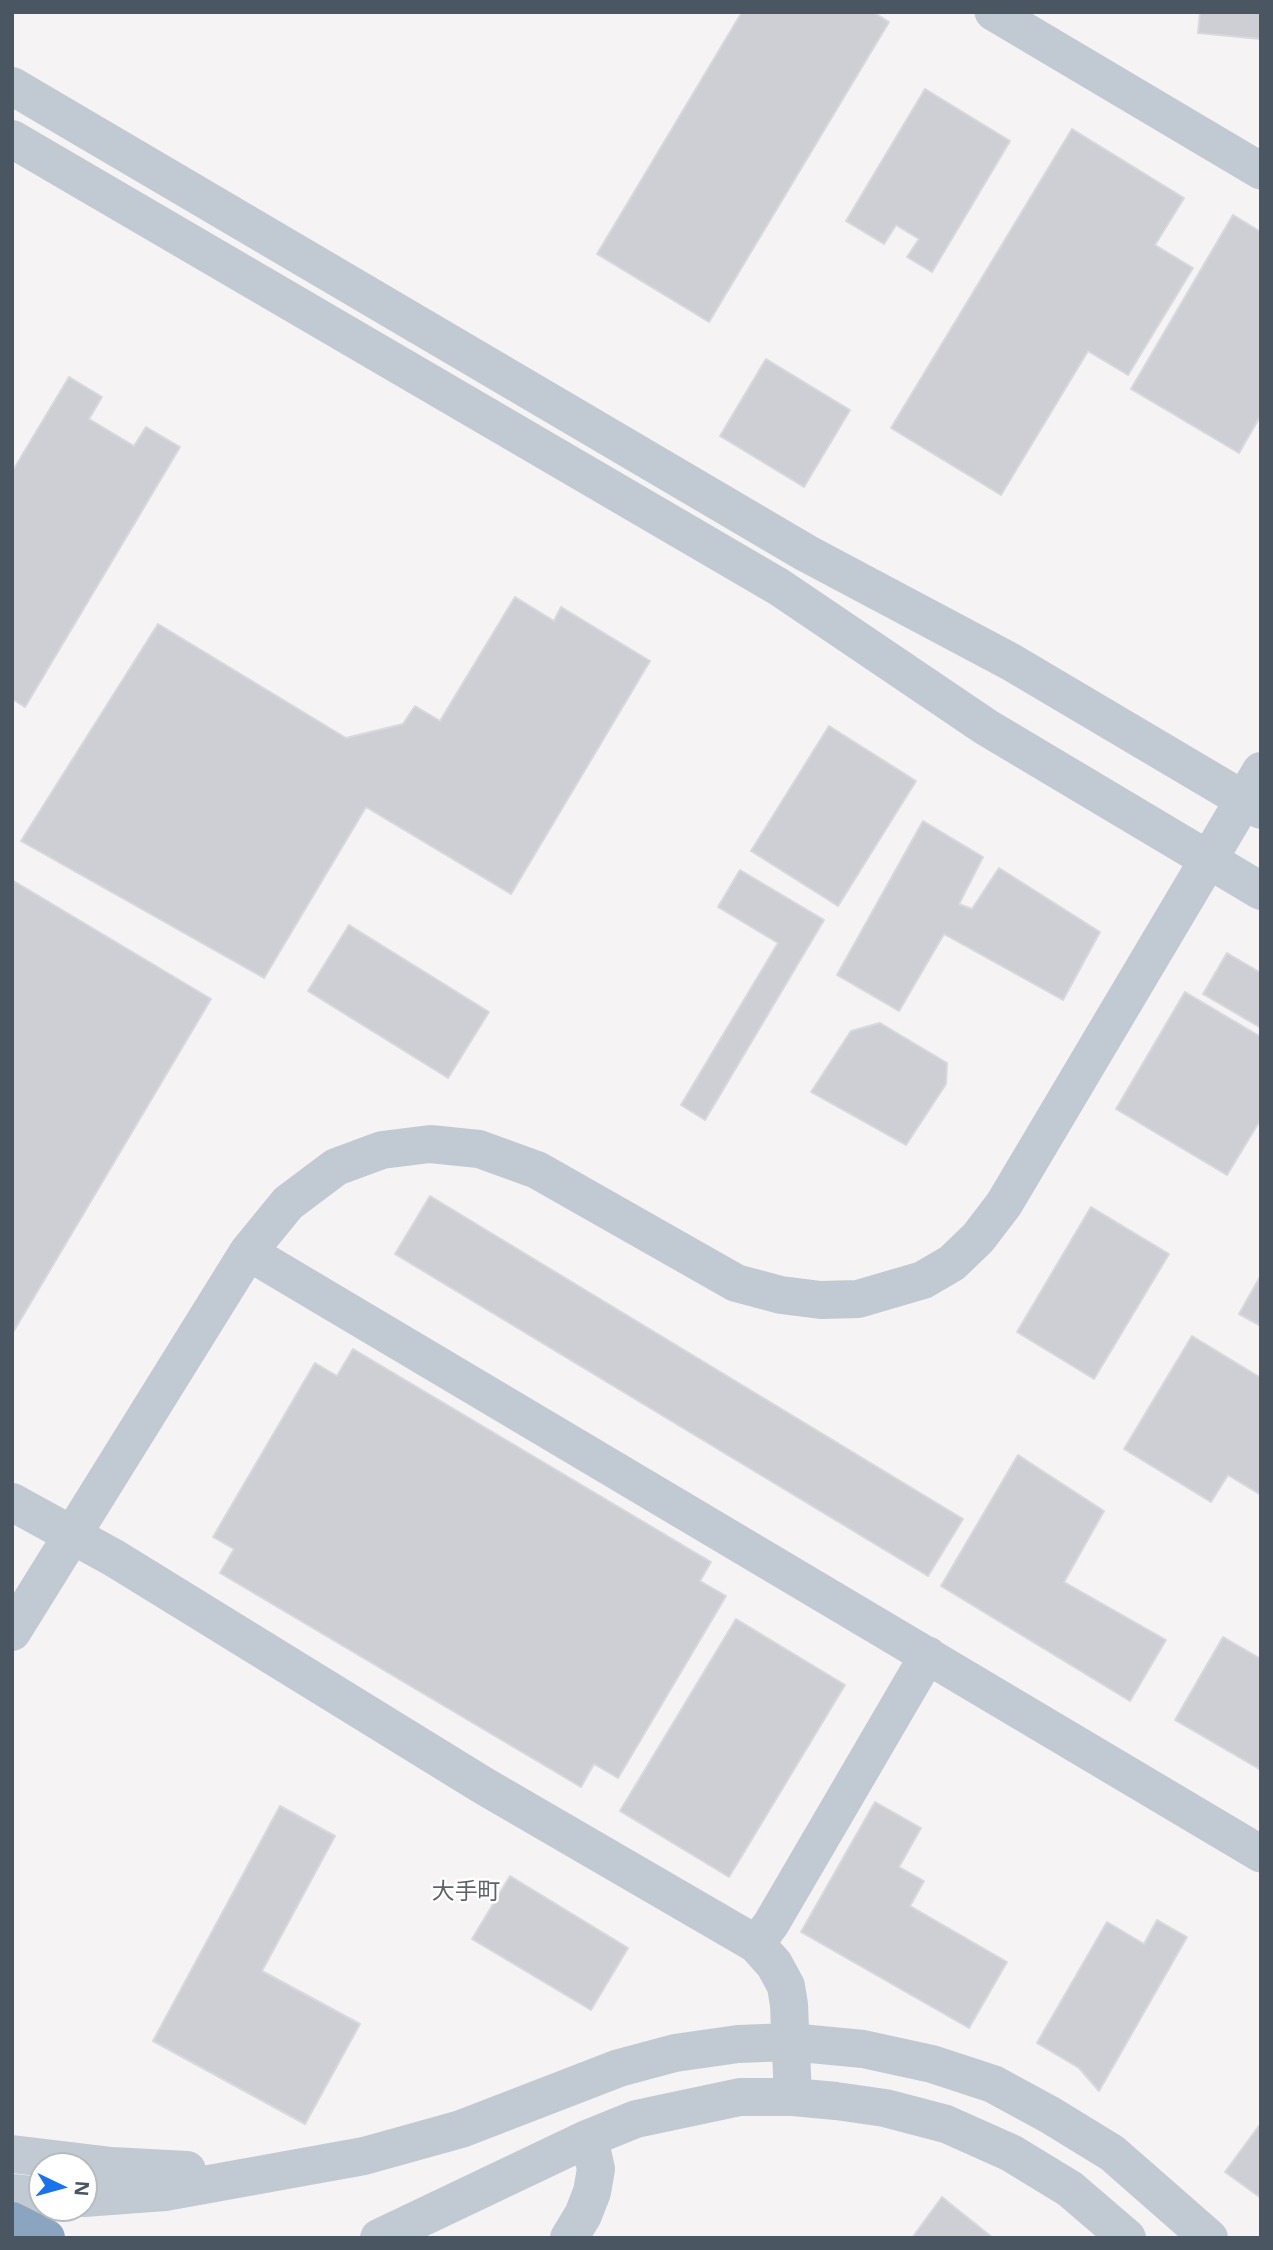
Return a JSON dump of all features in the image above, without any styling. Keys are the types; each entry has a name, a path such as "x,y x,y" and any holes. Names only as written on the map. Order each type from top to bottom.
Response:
{"highway":[{"path":"12,2221 46,2238"}],"street":[{"path":"993,12 1261,171"},
{"path":"12,1632 248,1252 288,1203 336,1167 382,1150 430,1144 479,1149 537,1170 736,1283 781,1295 821,1300 858,1299 923,1280 951,1263 978,1238 1004,1204 1209,860 1255,793 806,554 26,94 14,145 779,587 986,727 1209,860 1261,891"},
{"path":"248,1252 1261,1854"},
{"path":"12,1502 114,1558 484,1786 756,1944 774,1964 786,1986 793,2097"},
{"path":"756,1944 771,1924 928,1655"},
{"path":"98,2197 166,2192 364,2156 461,2129 619,2068 675,2053 738,2044 790,2042 863,2049 932,2064 993,2084 1112,2153 1209,2238"},
{"path":"379,2238 589,2138 636,2119 740,2096 793,2097 885,2108 946,2124 1011,2153 1070,2189 1127,2238"},
{"path":"569,2238 583,2215 592,2192 596,2169 589,2138"},
{"path":"12,2154 112,2166 270,2173"}],"building":[{"path":"742,12 873,12 889,22 709,322 597,254"},
{"path":"1200,12 1261,12 1261,39 1198,33"},
{"path":"925,89 1010,141 932,272 907,257 919,239 896,225 884,244 846,221"},
{"path":"1072,129 1184,198 1155,245 1193,268 1128,375 1088,351 1001,495 891,428"},
{"path":"1233,215 1261,232 1261,415 1239,453 1131,389"},
{"path":"766,359 850,410 804,487 720,436"},
{"path":"69,377 102,397 89,419 134,446 146,427 180,447 25,707 12,699 12,472"},
{"path":"515,597 554,621 561,607 650,661 511,894 366,807 264,978 21,841 158,624 346,738 403,724 415,706 440,721"},
{"path":"829,726 916,781 838,906 751,851"},
{"path":"923,821 983,857 959,904 972,909 999,868 1100,932 1063,1000 944,934 899,1011 837,975"},
{"path":"740,870 824,920 705,1120 681,1105 778,943 718,907"},
{"path":"12,880 211,999 12,1334"},
{"path":"349,925 489,1012 448,1078 308,991"},
{"path":"1227,953 1261,973 1261,1028 1203,994"},
{"path":"1185,992 1261,1037 1261,1119 1227,1175 1116,1109"},
{"path":"880,1023 947,1063 946,1084 906,1145 811,1092 851,1031"},
{"path":"430,1196 963,1519 928,1576 395,1254"},
{"path":"1091,1207 1169,1254 1094,1379 1017,1332"},
{"path":"1261,1275 1261,1326 1239,1314"},
{"path":"1192,1336 1261,1378 1261,1495 1228,1475 1211,1502 1124,1449"},
{"path":"353,1349 711,1562 700,1581 726,1596 618,1778 594,1764 581,1787 220,1573 234,1549 213,1537 315,1363 337,1376"},
{"path":"1018,1455 1104,1511 1064,1582 1166,1640 1130,1701 941,1586"},
{"path":"736,1619 845,1685 729,1877 620,1811"},
{"path":"1223,1637 1261,1659 1261,1770 1175,1720"},
{"path":"875,1802 921,1828 899,1867 924,1881 910,1906 1007,1962 969,2028 801,1932"},
{"path":"280,1806 335,1836 262,1971 360,2024 305,2124 153,2041"},
{"path":"510,1876 628,1948 591,2010 472,1939"},
{"path":"1157,1920 1187,1937 1099,2091 1079,2068 1037,2043 1107,1922 1144,1944"},
{"path":"1261,2123 1261,2198 1225,2172"},
{"path":"942,2197 993,2238 912,2238"}],"district":[{"name":"大手町","path":"466,1892"}]}
